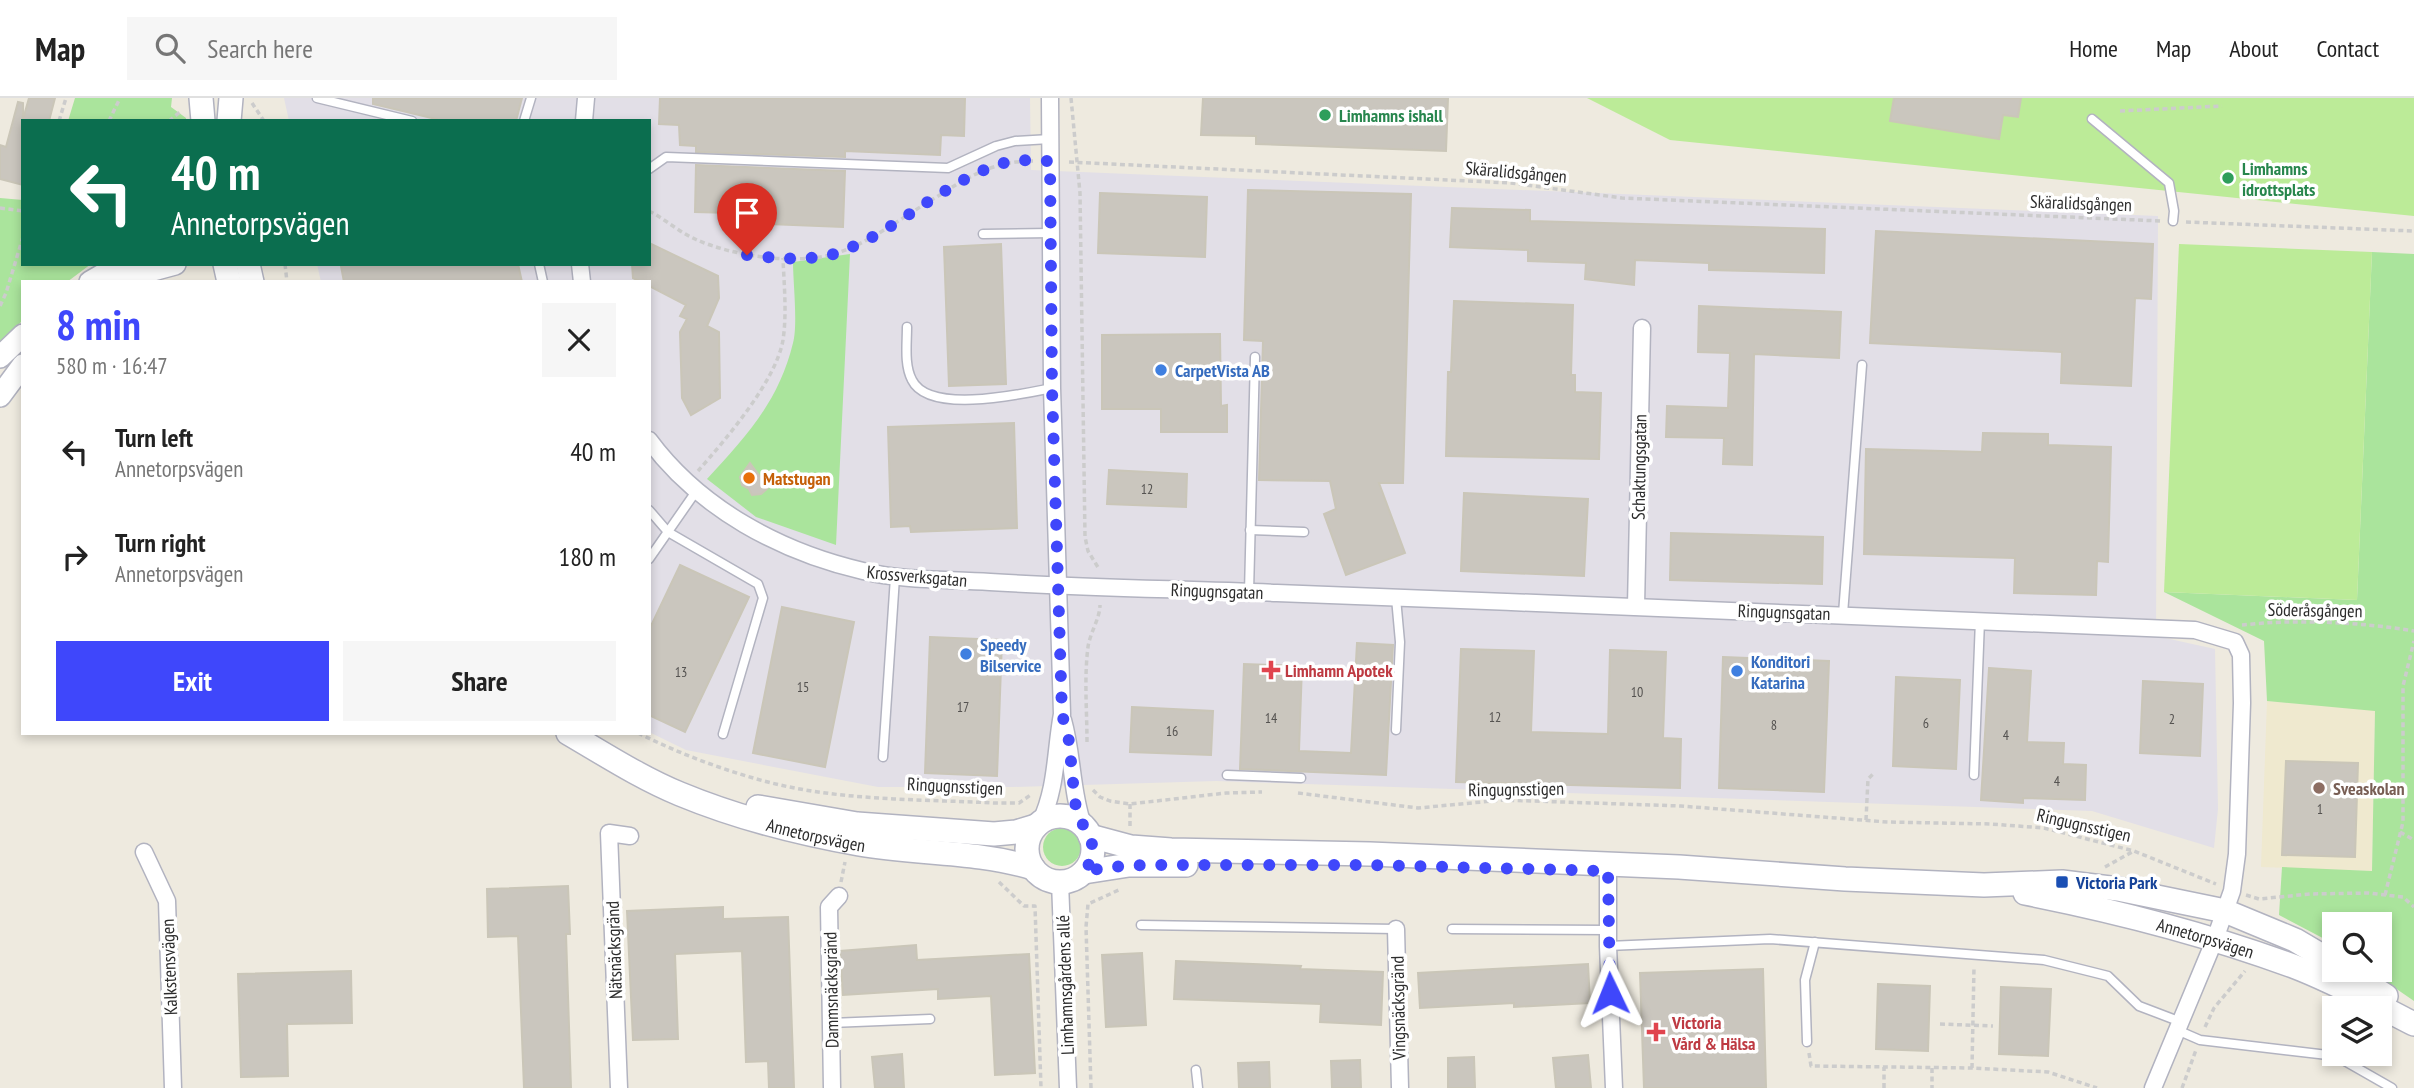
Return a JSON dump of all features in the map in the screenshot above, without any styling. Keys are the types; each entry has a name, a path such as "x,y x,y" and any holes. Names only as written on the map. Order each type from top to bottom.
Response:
{"main road":[{"path":"229,119 231,98"},
{"name":"Annetorpsvägen","path":"571,735 677,793 733,814 786,829 862,844 992,859 1032,868 1048,880 1060,882 1073,880 1084,872 1129,865 1368,865 1608,871 1679,867"},
{"name":"Annetorpsvägen","path":"612,759 691,788 771,810 857,824 994,834 1016,832 1059,816 1072,818 1087,831 1131,847 1171,850 1370,854 1679,867 1844,879 1984,885 2073,884 2228,901 2265,927 2295,940 2322,957"},
{"path":"1032,868 1027,856 1027,843 1038,825"},
{"path":"1084,872 1092,855 1087,831"},
{"name":"Annetorpsvägen","path":"1984,885 2110,910 2215,939 2294,967 2360,996 2414,1024"},
{"path":"2365,982 2414,1016"}],"street":[{"path":"584,119 586,98"},
{"path":"1050,98 1052,388 1062,714 1069,741 1075,803 1087,831"},
{"path":"93,280 118,266"},
{"path":"124,280 168,266"},
{"name":"Schaktungsgatan","path":"1636,606 1642,328"},
{"path":"0,357 21,337"},
{"path":"0,396 21,368"},
{"name":"Krossverksgatan","path":"651,442 692,487 728,514 789,549 824,561 895,577 1058,586"},
{"name":"Ringugnsgatan","path":"1058,586 1843,614 2195,630 2218,636"},
{"path":"2153,1088 2215,939 2228,901 2237,854 2241,656 2235,642 2218,636"},
{"path":"1038,825 1050,802 1055,779 1056,743 1062,714"},
{"name":"Nätsnäcksgränd","path":"619,1088 609,833 630,836"},
{"name":"Kalkstensvägen","path":"144,852 167,901 173,1088"},
{"path":"1608,871 1614,1088"},
{"name":"Limhamnsgårdens allé","path":"1060,882 1068,1088"},
{"name":"Dammsnäcksgränd","path":"832,1088 829,907 839,895"},
{"name":"Vingsnäcksgränd","path":"1396,929 1400,1088"}],"lane":[{"path":"317,98 404,119"},
{"path":"525,119 531,98"},
{"path":"2092,119 2169,183 2173,221"},
{"path":"651,168 666,157 948,168 996,146 1015,141 1050,139"},
{"path":"983,234 1051,233"},
{"path":"907,327 908,368 914,384 935,397 984,400 1052,388"},
{"path":"1249,592 1255,357"},
{"path":"1843,614 1862,365"},
{"path":"651,556 668,532 692,487"},
{"path":"651,512 668,532 758,584 762,598 723,734"},
{"path":"1250,530 1304,532"},
{"path":"883,757 895,577"},
{"path":"1396,598 1400,642 1396,730"},
{"path":"1974,775 1980,620"},
{"path":"1227,775 1301,778"},
{"path":"1141,925 1396,929"},
{"path":"1452,929 1608,938 1770,939 2044,960 2108,976 2139,1006 2200,1040 2336,1056 2392,1088"},
{"path":"1807,1042 1805,980 1815,942"},
{"path":"831,1023 930,1020"},
{"path":"1196,1070 1198,1088"}],"path":[{"path":"59,119 66,98"},
{"path":"110,119 120,98"},
{"path":"251,98 263,119"},
{"path":"1071,98 1078,162 1081,240 1085,537 1088,551 1099,566 1100,586 1100,611 1088,645 1087,746"},
{"path":"2120,111 2222,106"},
{"path":"175,119 197,111"},
{"name":"Skäralidsgången","path":"651,213 693,238 747,255 783,258 836,254 975,173 1011,161 1050,161 1511,183 1622,198 2414,231"},
{"path":"0,208 21,211"},
{"path":"0,306 21,244"},
{"path":"692,487 776,363 783,340 783,258"},
{"name":"Söderåsgången","path":"2218,636 2231,626 2270,622 2387,626 2414,631"},
{"path":"2385,896 2403,822 2403,687 2414,641"},
{"name":"Ringugnsstigen","path":"642,735 681,754 765,782 822,792 1019,803 1028,799 1042,779 1055,779"},
{"path":"1866,820 1868,779 1873,774"},
{"path":"1073,780 1089,779 1093,790 1100,797 1130,804 1226,793 1272,792"},
{"name":"Ringugnsstigen","path":"1297,793 1418,808 1503,800 1681,806 1866,820 2044,828 2134,851 2228,901 2310,894 2368,893 2403,897 2414,907"},
{"path":"873,803 874,796"},
{"path":"994,803 994,834"},
{"path":"2400,832 2414,840"},
{"path":"2103,868 2134,851"},
{"path":"992,859 992,874 1024,906 1035,906 1041,1088"},
{"path":"1091,1088 1087,905 1128,887 1129,865"},
{"path":"2265,927 2275,898"},
{"path":"2182,1088 2214,1008 2244,973 2253,953"},
{"path":"1972,1068 1974,954"},
{"path":"1940,1024 1993,1026"},
{"path":"1807,1042 1811,1066 2048,1072 2097,1088"},
{"path":"1884,1067 1884,1088"},
{"path":"1932,1068 1932,1088"}],"shaded area":[{"path":"284,98 1030,98 1031,170 2158,216 2156,636 2215,649 2218,809 2214,848 2092,811 1216,781 1013,787 878,787 686,750 651,733 651,280 321,280 317,266 651,266 651,119 289,119"},
{"name":"Sveaskolan","path":"2267,701 2375,710 2372,871 2261,867"}],"green space":[{"path":"75,98 172,98 171,107 186,118 186,119 69,119"},
{"name":"Limhamns idrottsplats","path":"1587,98 2414,98 2414,216 1670,140"},
{"path":"0,198 21,200 21,266 88,266 70,280 21,280 21,322 0,343"},
{"path":"2179,244 2372,252 2357,600 2164,592"},
{"path":"2372,252 2414,254 2414,1001 2386,982 2392,982 2392,912 2322,912 2322,938 2279,915 2282,867 2372,871 2375,711 2267,701 2264,641 2164,592 2357,600"},
{"path":"850,254 836,545 756,517 707,479 748,433 770,400 787,364 795,326 793,262"},
{"path":"1062,828 1076,833 1081,847 1076,861 1062,866 1048,861 1043,847 1048,833"}],"building":[{"path":"29,98 55,98 50,119 23,119"},
{"path":"373,98 522,98 517,119 436,119 373,104"},
{"path":"660,98 965,98 964,136 941,135 940,155 845,151 845,157 696,152 696,146 680,145 679,125 659,124"},
{"name":"Limhamns ishall","path":"1203,98 1448,98 1446,151 1256,144 1256,136 1201,135"},
{"path":"1894,98 2021,98 2018,117 2003,115 1999,139 1890,121"},
{"path":"18,102 23,103 21,184 0,179 0,145 6,147"},
{"path":"696,165 845,171 843,227 769,224 769,217 733,217 733,213 695,212"},
{"path":"1248,190 1411,194 1403,483 1379,483 1405,553 1346,575 1324,514 1336,509 1330,481 1259,480 1263,341 1244,340"},
{"path":"1100,193 1207,197 1205,257 1098,253"},
{"path":"1452,208 1530,210 1530,221 1825,229 1824,273 1709,270 1709,263 1635,260 1634,285 1585,279 1586,263 1528,261 1528,250 1450,247"},
{"path":"1876,231 2153,244 2151,299 2135,298 2131,386 2061,383 2062,352 1870,343"},
{"path":"651,244 718,276 719,298 707,326 719,332 720,398 691,415 682,398 680,332 687,319 680,316 686,305 651,287 651,280 633,278 632,266 651,266"},
{"path":"1001,244 1006,384 949,386 944,247"},
{"path":"341,266 518,266 522,280 344,280"},
{"path":"1454,301 1573,305 1571,375 1575,375 1575,392 1601,393 1599,459 1446,456 1448,372 1451,372"},
{"path":"1699,306 1841,312 1839,358 1754,354 1752,465 1723,464 1724,438 1666,437 1667,406 1728,408 1730,353 1698,352"},
{"name":"CarpetVista AB","path":"1220,334 1221,406 1227,405 1227,432 1161,432 1161,409 1102,409 1102,335"},
{"path":"1014,423 1017,528 911,532 910,526 891,527 888,427"},
{"path":"1983,433 2048,434 2048,445 2111,447 2108,562 2097,561 2096,595 2014,593 2015,558 1864,554 1866,449 1982,452"},
{"path":"750,463 761,478 776,481 761,494 752,495 749,489 742,485 740,477"},
{"path":"1109,470 1187,474 1186,507 1107,504"},
{"path":"1464,493 1588,499 1584,576 1461,571"},
{"path":"1671,533 1823,537 1822,584 1670,580"},
{"path":"680,565 749,597 685,732 651,716 651,626"},
{"path":"782,607 854,622 825,767 753,753"},
{"path":"930,637 1002,640 997,776 925,773"},
{"path":"1357,643 1393,645 1386,775 1240,769 1244,664 1302,666 1299,751 1351,753"},
{"path":"1461,649 1534,651 1531,732 1608,734 1610,650 1666,652 1663,738 1681,739 1680,788 1456,782"},
{"path":"1723,657 1829,661 1824,792 1719,788"},
{"path":"1989,668 2031,671 2027,742 2064,743 2063,764 2086,765 2085,800 2023,798 2023,803 1981,800"},
{"path":"1896,677 1960,680 1956,769 1893,766"},
{"path":"2143,681 2203,684 2200,756 2140,753"},
{"path":"1132,707 1213,711 1211,755 1130,752"},
{"path":"2286,761 2358,763 2355,857 2282,855"},
{"path":"568,886 570,934 566,934 571,1088 524,1088 518,936 488,937 487,889"},
{"path":"723,907 723,919 788,917 794,1088 769,1088 768,1061 746,1062 742,951 675,954 678,1039 633,1040 627,911"},
{"path":"916,945 917,960 1029,954 1035,1073 995,1075 991,996 938,999 938,989 843,995 840,951"},
{"path":"1142,953 1146,1025 1106,1027 1102,955"},
{"path":"1176,961 1383,972 1381,1025 1320,1022 1321,1004 1174,999"},
{"path":"1588,964 1590,1003 1514,1007 1514,1003 1420,1008 1418,973"},
{"path":"1763,969 1766,1088 1644,1088 1640,973"},
{"path":"351,971 352,1023 287,1024 288,1076 241,1077 238,974"},
{"path":"1878,984 1930,986 1928,1051 1876,1049"},
{"path":"2001,987 2051,989 2048,1056 1999,1054"},
{"path":"902,1054 904,1088 875,1088 872,1057"},
{"path":"1588,1055 1591,1088 1556,1088 1553,1058"},
{"path":"1474,1057 1475,1088 1448,1088 1448,1058"},
{"path":"1360,1060 1361,1088 1332,1088 1331,1061"},
{"path":"1269,1062 1270,1088 1239,1088 1238,1063"}],"place":[{"name":"Limhamns ishall","path":"1325,115"},
{"name":"Limhamns idrottsplats","path":"2228,178"},
{"name":"CarpetVista AB","path":"1161,370"},
{"name":"Matstugan","path":"749,478"},
{"name":"Speedy Bilservice","path":"966,654"},
{"name":"Limhamn Apotek","path":"1271,670"},
{"name":"Konditori Katarina","path":"1737,671"},
{"name":"Sveaskolan","path":"2319,788"},
{"name":"Victoria Park","path":"2062,882"},
{"name":"Victoria Vård & Hälsa","path":"1656,1032"}],"route":[{"path":"747,255 783,258 836,254 975,173 1011,161 1050,161 1052,388 1062,714 1069,741 1075,803 1093,849 1091,861 1084,872 1129,865 1368,865 1608,871 1610,993"}]}
